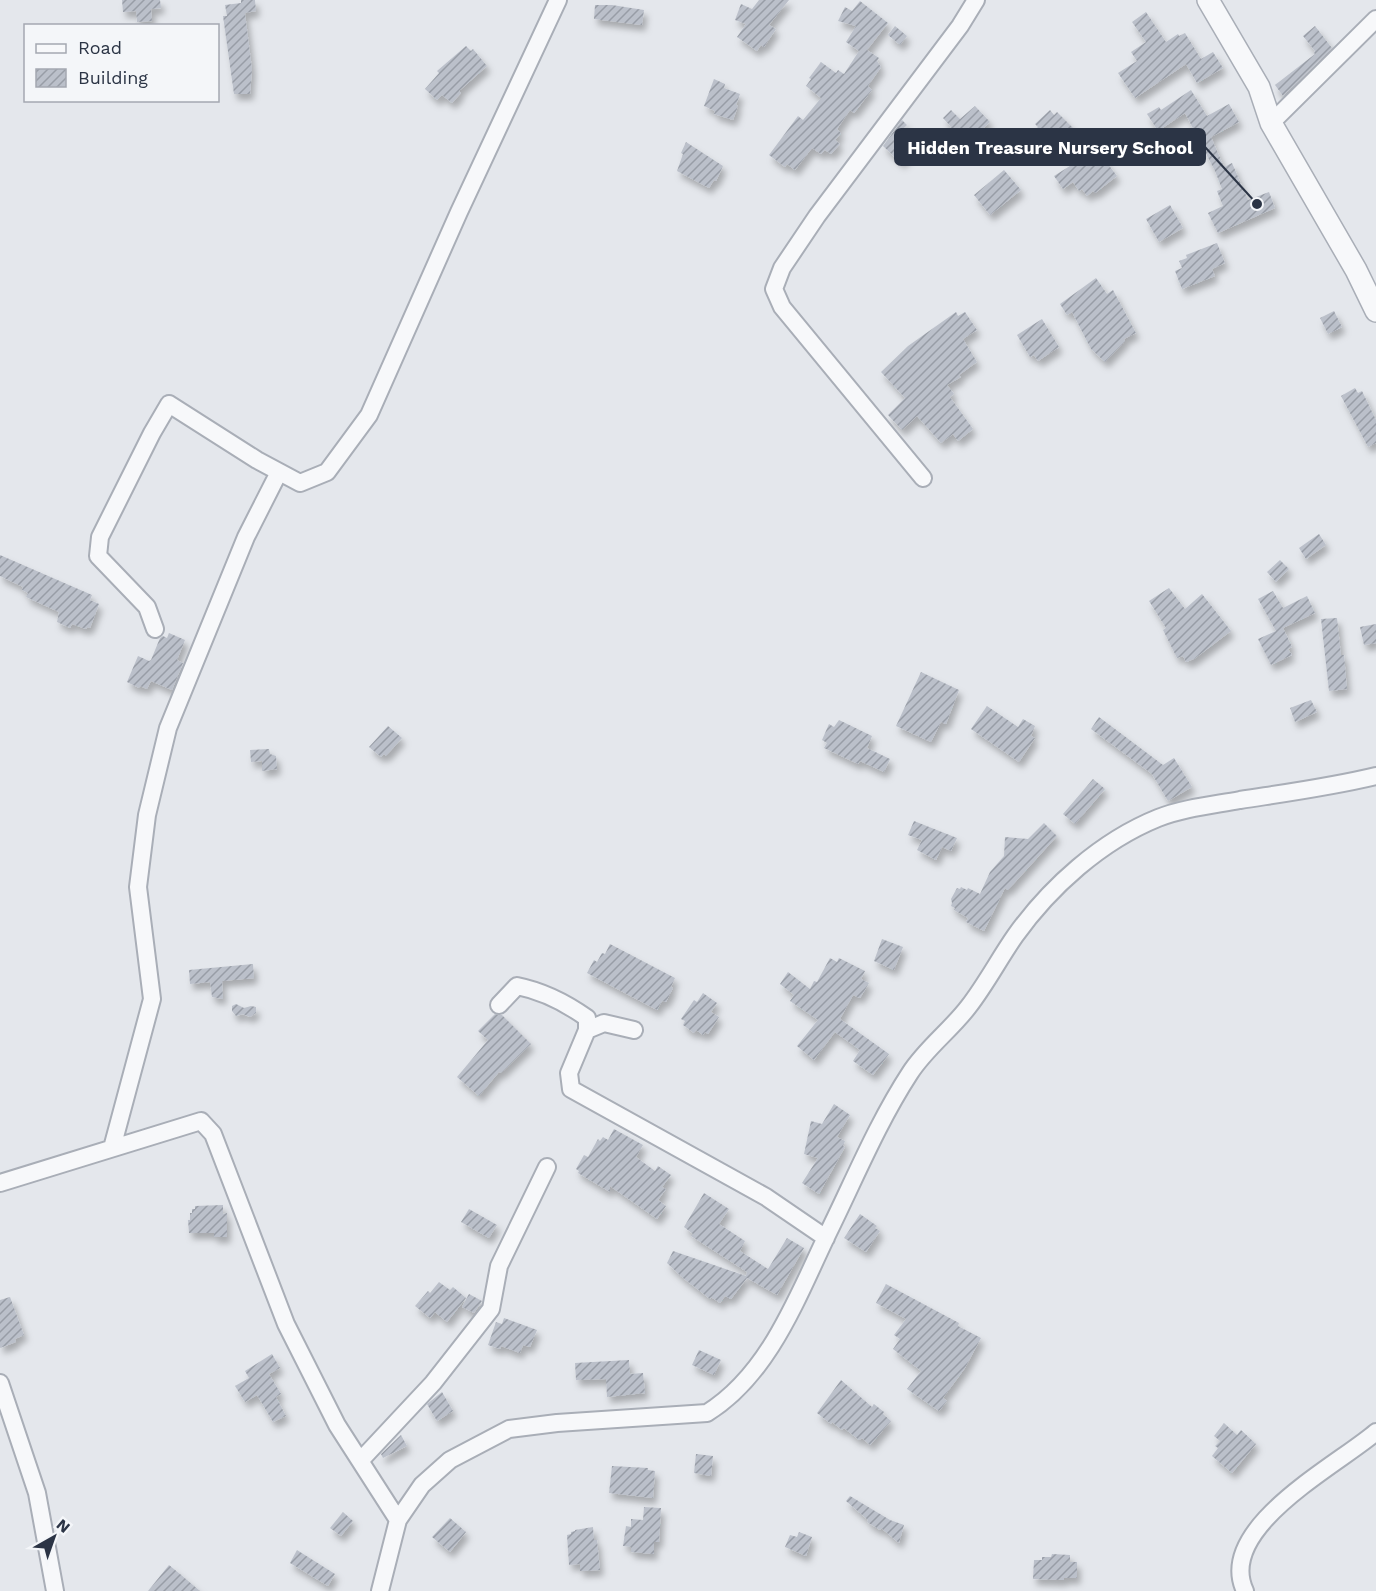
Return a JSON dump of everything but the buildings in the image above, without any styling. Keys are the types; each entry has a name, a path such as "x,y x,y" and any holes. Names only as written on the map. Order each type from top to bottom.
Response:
{"street":[{"path":"155,629 147,608 98,556 100,537 169,404 257,460 300,483 327,472 369,415 459,212 558,0"},
{"path":"923,478 782,307 774,289 782,268 817,216 960,26 976,0"},
{"path":"1208,0 1259,87 1271,123 1356,270 1376,311"},
{"path":"1271,123 1376,19"},
{"path":"112,1148 152,999 138,887 147,815 168,728 246,537 279,472"},
{"path":"380,1591 398,1520 422,1485 450,1460 509,1429 557,1423 706,1413 722,1404 739,1388 758,1365 780,1331 885,1118 911,1072 969,1006 1017,933 1043,900 1085,862 1117,838 1159,817 1205,806 1376,776"},
{"path":"499,1005 517,986 535,990 587,1018 587,1029 569,1073 571,1089 766,1197 826,1238"},
{"path":"587,1029 604,1023 634,1030"},
{"path":"0,1183 201,1121 213,1134 286,1324 337,1425 398,1520"},
{"path":"360,1461 433,1383 490,1309 499,1266 547,1167"},
{"path":"0,1383 37,1493 55,1591"},
{"path":"1245,1591 1240,1571 1245,1550 1256,1529 1274,1509 1376,1432"}],"place":[{"name":"Hidden Treasure Nursery School","path":"1257,204"}]}
